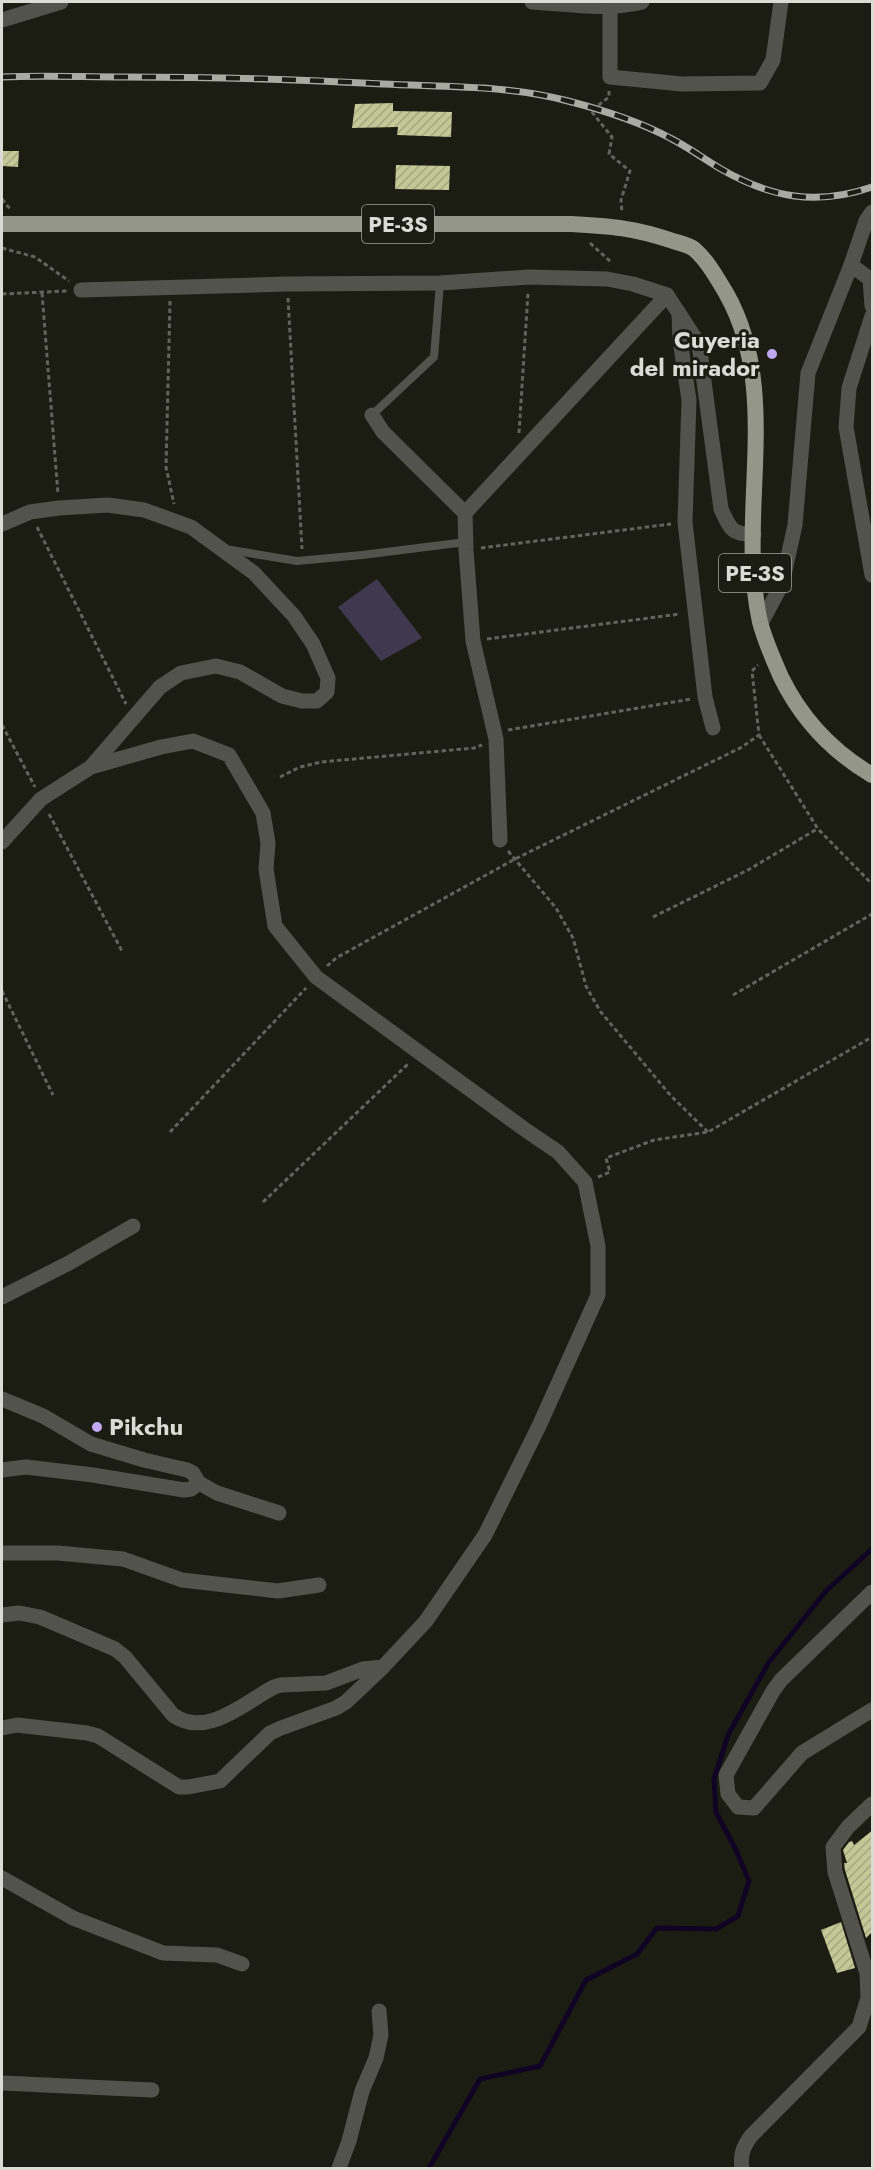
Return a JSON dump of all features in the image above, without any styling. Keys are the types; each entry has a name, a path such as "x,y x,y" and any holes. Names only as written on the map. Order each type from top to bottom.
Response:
{"highway":[{"name":"PE-3S","path":"10,224 571,224 622,227 648,232 693,248 716,275 734,307 744,330 753,368 756,426 755,587 760,623 770,653 787,689 818,733 837,750 873,775"}],"street":[{"path":"2,20 61,2"},
{"path":"532,2 610,6 642,2"},
{"path":"610,6 610,77 682,84 760,83 773,60 781,2"},
{"path":"760,623 782,584 795,525 808,373 866,221 873,212"},
{"path":"851,265 870,279 873,306"},
{"path":"81,290 287,284 440,283 529,277 607,279 633,284 667,295 699,344 721,509 730,528 739,534 754,534"},
{"path":"465,513 524,452 667,295"},
{"path":"679,313 680,340 690,400 685,522 705,697 713,728"},
{"path":"873,316 849,388 846,427 873,575"},
{"path":"372,415 383,432 465,513 473,641 496,739 500,840"},
{"path":"2,524 30,512 108,505 144,510 191,527 254,573 294,616 317,653 328,678 327,692 317,701 302,701 282,696 240,672 216,666 181,673 160,687 91,767 41,799 2,842"},
{"path":"2,1728 17,1725 98,1736 179,1786 188,1787 220,1781 270,1733 346,1702 426,1621 485,1535 539,1426 598,1295 598,1246 585,1182 558,1152 316,977 275,926 266,869 268,843 263,813 229,755 194,741 91,767"},
{"path":"2,1297 69,1263 133,1226"},
{"path":"2,1399 43,1416 91,1444 187,1470 193,1473 199,1483 217,1493 279,1513"},
{"path":"2,1470 26,1467 93,1474 184,1490 191,1490 199,1483"},
{"path":"2,1553 58,1553 123,1559 182,1581 278,1591 319,1584"},
{"path":"873,1592 789,1672 773,1691 726,1775 728,1794 738,1807 754,1808 802,1753 873,1710"},
{"path":"2,1615 19,1613 40,1617 115,1649 125,1657 173,1715 180,1720 194,1723 208,1722 225,1716 274,1687 326,1683 363,1669 383,1667"},
{"path":"742,2169 741,2155 744,2145 751,2136 859,2027 868,1998 867,1973 836,1872 833,1847 848,1827 873,1804"},
{"path":"2,1878 73,1918 164,1953 217,1955 242,1964"},
{"path":"339,2169 362,2091 376,2058 381,2035 379,2011"},
{"path":"2,2083 152,2090"}],"lane":[{"path":"2,215 10,224"},
{"path":"372,415 434,357 440,283"},
{"path":"219,548 303,560 466,546"}],"path":[{"path":"610,77 609,97 591,111 612,136 609,154 630,171 621,200 622,227"},
{"path":"2,248 35,257 81,290"},
{"path":"524,452 518,430 529,277"},
{"path":"287,284 303,560"},
{"path":"170,288 166,467 178,522"},
{"path":"2,294 81,290"},
{"path":"42,292 59,508"},
{"path":"30,512 133,717"},
{"path":"466,546 685,522"},
{"path":"473,641 694,612"},
{"path":"770,653 752,671 759,735 818,829 873,884"},
{"path":"2,725 123,953"},
{"path":"170,1132 336,958 514,859 742,747 759,735"},
{"path":"652,917 748,870 818,829"},
{"path":"500,840 556,908 573,938 586,986 600,1011 671,1096 708,1132"},
{"path":"733,995 873,914"},
{"path":"2,991 53,1095"},
{"path":"585,1182 610,1172 606,1158 654,1140 708,1132 873,1037"},
{"path":"263,1202 419,1053"}],"shaded area":[{"path":"377,579 422,638 381,661 338,607"}],"building":[{"path":"393,103 393,111 452,112 451,137 397,135 398,127 352,128 355,104"},
{"path":"2,151 19,151 18,167 2,166"},
{"path":"396,165 450,166 449,190 395,189"},
{"path":"873,1830 873,1931 866,1938 845,1870 844,1863 847,1863 843,1850 849,1842 852,1841 854,1845"},
{"path":"841,1922 855,1968 837,1973 821,1930"}],"waterway":[{"path":"429,2168 480,2079 540,2066 586,1980 637,1954 657,1928 716,1929 738,1916 749,1881 716,1812 714,1779 728,1735 769,1662 826,1591 872,1549"}],"railway":[{"path":"2,77 254,79 523,92 581,104 633,121 677,142 740,179 776,192 813,197 852,193 872,187"}],"place":[{"name":"Cuyeria del mirador","path":"772,354"},
{"name":"Pikchu","path":"97,1427"}]}
